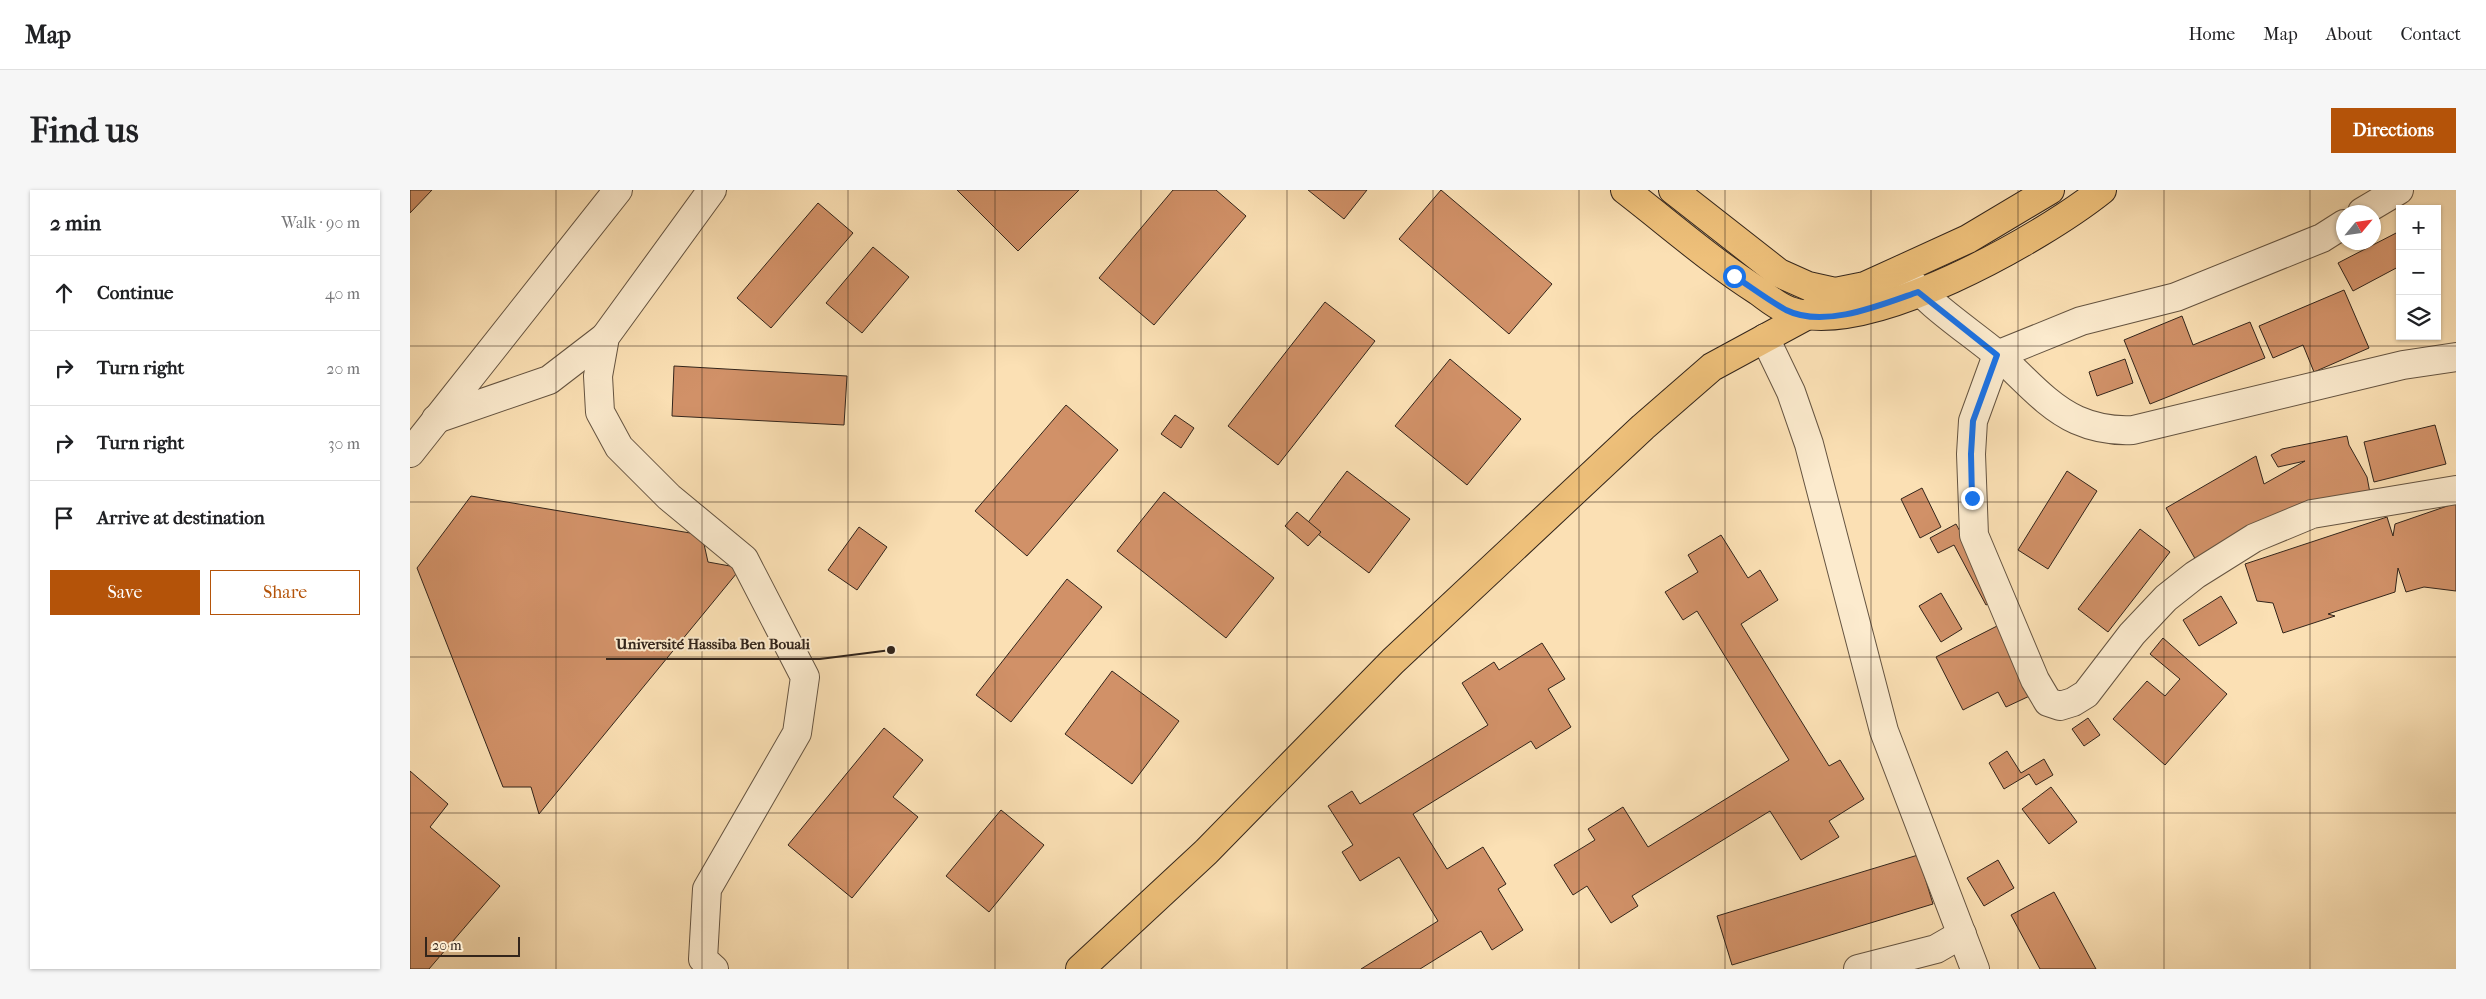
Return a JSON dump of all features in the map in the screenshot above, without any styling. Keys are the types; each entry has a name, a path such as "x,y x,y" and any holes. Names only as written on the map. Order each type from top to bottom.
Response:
{"main road":[{"path":"1625,190 1734,276 1788,311 1806,316 1840,316 1942,284 2002,255 2071,214 2102,190"},
{"path":"1673,190 1779,273 1808,286 1835,292 1865,286 1968,239 2050,190"},
{"path":"1080,969 1206,852 1393,660 1643,427 1712,367 1806,316 1835,292"}],"street":[{"path":"410,452 618,190"},
{"path":"410,432 436,419 549,380 605,337 712,190"},
{"path":"2374,205 2399,190"},
{"path":"2336,229 2322,238 2176,297 2081,321 1997,355 1973,421 1971,454 1974,536 2035,680 2048,702 2060,706 2073,702 2086,694 2132,634 2166,598 2195,575 2254,538 2312,514 2456,490"},
{"path":"1901,270 1918,292 1997,355 2051,404 2076,419 2116,431 2133,430 2403,365 2456,357"},
{"path":"605,337 598,376 600,412 619,447 669,497 744,559 805,677 797,733 706,889 703,959 714,969"},
{"path":"1765,338 1791,392 1809,444 1884,731 1975,969"},
{"path":"1858,969 1936,948 1962,934"}],"building":[{"path":"410,190 432,190 410,213"},
{"path":"957,190 1079,190 1018,251"},
{"path":"1173,190 1216,190 1246,216 1154,325 1099,278"},
{"path":"1308,190 1367,190 1344,219"},
{"path":"1441,190 1552,284 1509,334 1399,239"},
{"path":"818,203 853,233 771,328 737,298"},
{"path":"2396,233 2396,268 2353,291 2338,263 2363,250 2381,250 2381,241"},
{"path":"873,247 909,277 862,333 826,303"},
{"path":"2344,290 2369,348 2314,372 2303,345 2273,358 2259,326"},
{"path":"1325,302 1375,341 1278,465 1228,426"},
{"path":"2182,316 2193,345 2250,322 2265,358 2150,404 2124,340"},
{"path":"1450,359 1521,419 1467,485 1395,426"},
{"path":"2125,359 2133,383 2097,396 2089,372"},
{"path":"674,366 847,376 844,425 672,416"},
{"path":"1066,405 1118,450 1027,556 975,511"},
{"path":"1175,415 1194,428 1181,448 1161,434"},
{"path":"2435,425 2446,464 2374,482 2364,442"},
{"path":"2347,436 2349,445 2367,477 2370,493 2201,569 2166,508 2256,456 2264,484 2305,461 2278,467 2271,455 2282,449"},
{"path":"1347,471 1410,519 1369,573 1306,525"},
{"path":"2067,471 2097,491 2048,569 2018,550"},
{"path":"1922,488 1941,527 1920,538 1901,499"},
{"path":"1164,492 1274,578 1226,638 1117,551"},
{"path":"471,496 702,535 708,562 741,568 539,814 531,787 503,787 417,568"},
{"path":"2456,503 2456,591 2424,587 2406,592 2398,568 2395,592 2328,614 2335,616 2283,633 2273,603 2257,601 2245,564 2387,517 2393,536 2395,524"},
{"path":"1297,512 1321,532 1308,546 1285,526"},
{"path":"1956,524 1997,600 1986,605 1954,545 1938,553 1930,538"},
{"path":"859,527 887,547 857,590 828,570"},
{"path":"2140,529 2170,552 2108,632 2078,609"},
{"path":"1721,535 1748,578 1760,570 1778,600 1741,624 1829,766 1840,760 1864,799 1829,821 1839,837 1801,860 1770,811 1632,896 1638,906 1611,923 1587,886 1573,895 1554,865 1595,840 1588,829 1623,807 1648,847 1789,760 1697,611 1683,620 1665,592 1698,572 1688,555"},
{"path":"1067,579 1102,607 1011,722 976,695"},
{"path":"1941,593 1962,629 1941,642 1919,606"},
{"path":"2221,596 2237,623 2199,646 2183,620"},
{"path":"2001,624 2036,693 2006,707 1998,692 1963,710 1936,657"},
{"path":"2163,638 2227,694 2165,765 2113,719 2147,681 2165,696 2180,679 2150,654"},
{"path":"1542,643 1565,679 1548,689 1571,727 1536,749 1531,741 1413,814 1447,869 1483,847 1506,884 1498,889 1523,930 1492,950 1481,931 1420,969 1361,969 1438,921 1399,857 1360,881 1342,852 1353,845 1328,806 1352,791 1360,804 1488,725 1462,683 1494,662 1499,670"},
{"path":"1112,671 1179,721 1132,784 1065,734"},
{"path":"2088,718 2100,735 2084,746 2072,729"},
{"path":"884,728 923,760 893,797 918,817 852,898 788,845"},
{"path":"2007,751 2021,773 2044,759 2053,775 2036,785 2029,774 2004,789 1989,763"},
{"path":"410,771 448,804 430,827 500,886 429,969 410,969"},
{"path":"2051,787 2077,822 2049,844 2022,809"},
{"path":"1001,810 1044,845 989,912 946,876"},
{"path":"1918,855 1933,904 1732,965 1717,916"},
{"path":"1998,860 2014,888 1984,906 1967,878"},
{"path":"2054,892 2096,969 2040,969 2011,915"}],"place":[{"name":"Université Hassiba Ben Bouali","path":"891,650"}],"route":[{"path":"1734,276 1788,311 1806,316 1840,316 1918,292 1997,355 1973,421 1971,454 1972,498"}]}
